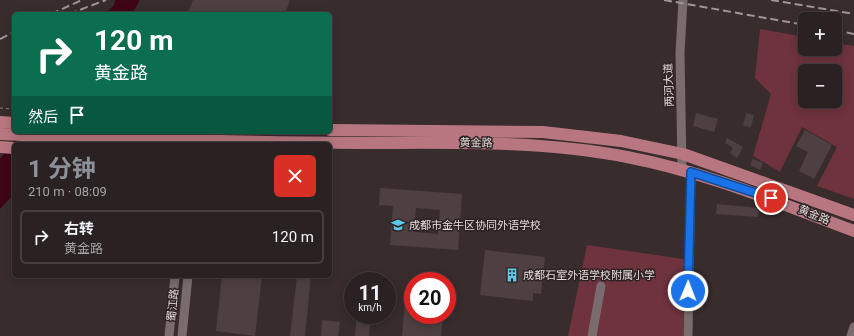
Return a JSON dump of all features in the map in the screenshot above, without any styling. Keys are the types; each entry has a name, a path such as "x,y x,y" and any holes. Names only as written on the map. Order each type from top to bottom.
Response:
{"main road":[{"path":"0,122 11,114"},
{"name":"黄金路","path":"332,130 543,132 621,141 683,154 854,215"},
{"name":"黄金路","path":"0,134 85,138 259,142"},
{"name":"黄金路","path":"332,142 519,144 602,153 686,170 745,189 854,231"},
{"path":"0,147 12,148"}],"street":[{"name":"两河大道","path":"683,0 680,52 683,154 686,170 688,336"},
{"name":"蜀江路","path":"169,336 175,278"},
{"name":"蜀江路","path":"182,336 188,278"},
{"path":"592,336 601,286"},
{"path":"851,336 854,327"}],"path":[{"path":"0,108 11,114"}],"shaded area":[{"path":"115,0 140,0 133,12 107,12 114,5"},
{"path":"760,29 798,36 798,56 842,56 842,44 854,46 854,199 817,186 837,147 802,127 780,172 753,156 771,94 755,78"},
{"path":"19,134 53,134 48,142 13,142"},
{"path":"12,143 12,196 0,209 0,159"},
{"path":"587,245 684,259 683,336 568,336"}],"building":[{"path":"193,0 290,0 286,12 188,12"},
{"path":"696,113 718,119 714,132 693,126"},
{"path":"746,113 754,115 751,127 743,126"},
{"path":"805,130 832,145 814,179 799,171 808,152 796,146"},
{"path":"727,138 743,147 737,158 730,153 733,148 725,143"},
{"path":"753,159 763,163 760,170 750,165"},
{"path":"380,188 462,194 458,250 390,245 393,206 379,205","holes":["416,208 440,210 438,234 414,232"]},
{"path":"717,204 759,208 758,217 716,214"},
{"name":"成都石室外语学校附属小学","path":"485,250 545,257 541,294 533,293 533,301 480,295"},
{"path":"222,278 262,278 255,336 216,331"},
{"path":"297,278 311,278 305,336 290,336"},
{"path":"404,312 404,324 442,324 441,336 402,336"},
{"path":"322,320 340,322 338,336 321,336"},
{"path":"356,324 370,324 369,336 355,336"}],"railway":[{"path":"55,12 82,0"},
{"path":"74,12 106,0"},
{"path":"664,0 798,24"},
{"path":"771,0 854,14"},
{"path":"842,31 854,34"},
{"path":"0,39 12,33"}],"place":[{"name":"成都市金牛区协同外语学校","path":"398,225"},
{"name":"成都石室外语学校附属小学","path":"512,275"}],"route":[{"path":"688,291 691,172 771,198"}]}
